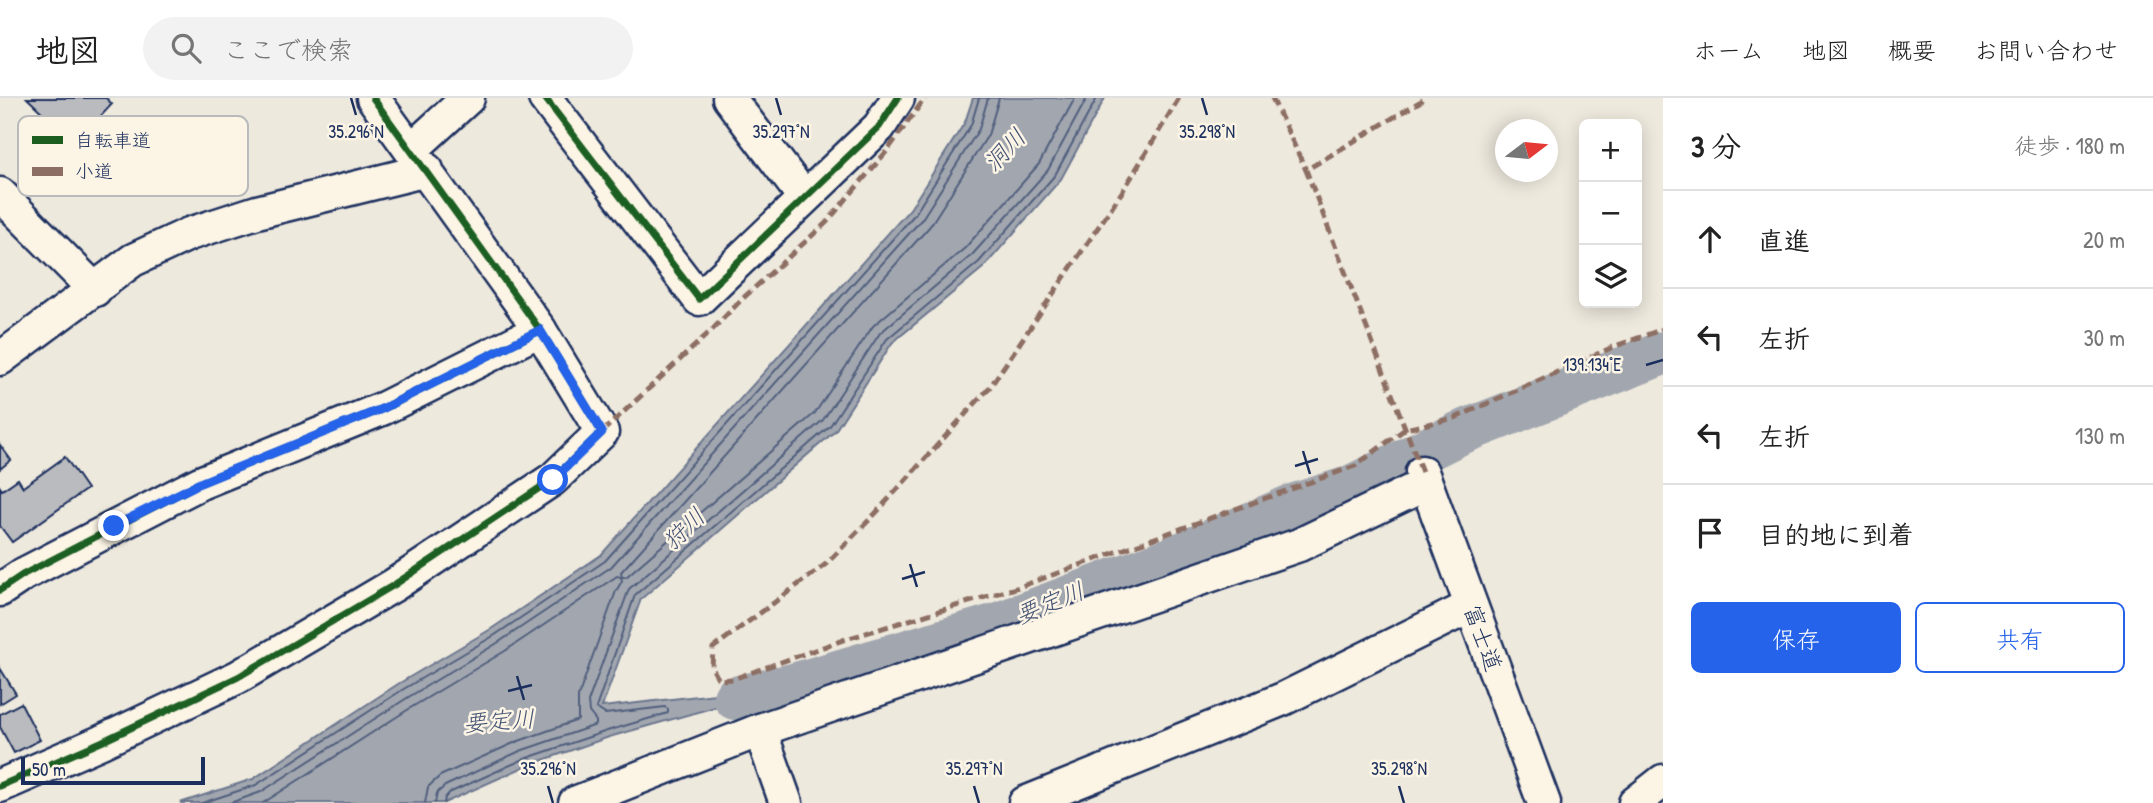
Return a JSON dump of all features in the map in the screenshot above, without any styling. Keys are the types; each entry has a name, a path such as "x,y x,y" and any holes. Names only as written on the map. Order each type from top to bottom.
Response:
{"street":[{"path":"0,786 238,677 394,585 553,480 602,432 540,330 373,98"},
{"path":"0,359 133,260 189,234 419,160 468,98"},
{"path":"545,98 699,299 879,127 898,98"},
{"path":"729,98 804,197"},
{"path":"0,194 95,290"},
{"path":"0,590 24,574 200,483 384,408 540,330"},
{"name":"富士道","path":"760,730 1299,545 1424,478 1544,803"},
{"path":"1025,803 1283,699 1471,606"},
{"path":"575,803 760,730 786,803"},
{"path":"1635,803 1663,781"}],"water":[{"path":"973,98 1105,98 1061,179 984,267 892,343 835,431 641,599 602,707 793,685 609,737 526,766 444,803 180,803 253,779 398,684 491,629 601,555 910,209 965,122"}],"building":[{"path":"27,98 106,98 112,104 101,116 46,116"},
{"path":"0,445 11,460 0,469"},
{"path":"65,457 87,489 12,542 0,526 0,487 2,490 18,479 23,487"},
{"path":"0,668 16,694 0,704"},
{"path":"21,703 40,740 14,753 0,727 0,714"}],"waterway":[{"name":"要定川","path":"735,698 793,685 993,626 1170,559 1292,506 1349,488 1460,433 1663,353"}],"marked path":[{"path":"602,432 826,223 887,151 925,98"},
{"path":"1179,98 1126,186 990,387 826,564 713,648 712,668 719,680 733,679 846,639 1019,587 1355,466 1405,429 1455,418 1613,347 1663,329"},
{"path":"1272,98 1306,170"},
{"path":"1422,472 1306,170 1426,98"}],"cycle path":[{"path":"0,786 238,677 394,585 553,479 602,432 540,330 373,98"},
{"path":"545,98 699,299 879,127 898,98"},
{"path":"0,590 24,574 200,483 384,408 540,330"}],"route":[{"path":"114,526 200,483 384,408 540,330 602,432 553,480"}],"water label":[{"name":"洞川","path":"1005,150"},
{"name":"狩川","path":"684,529"}]}
